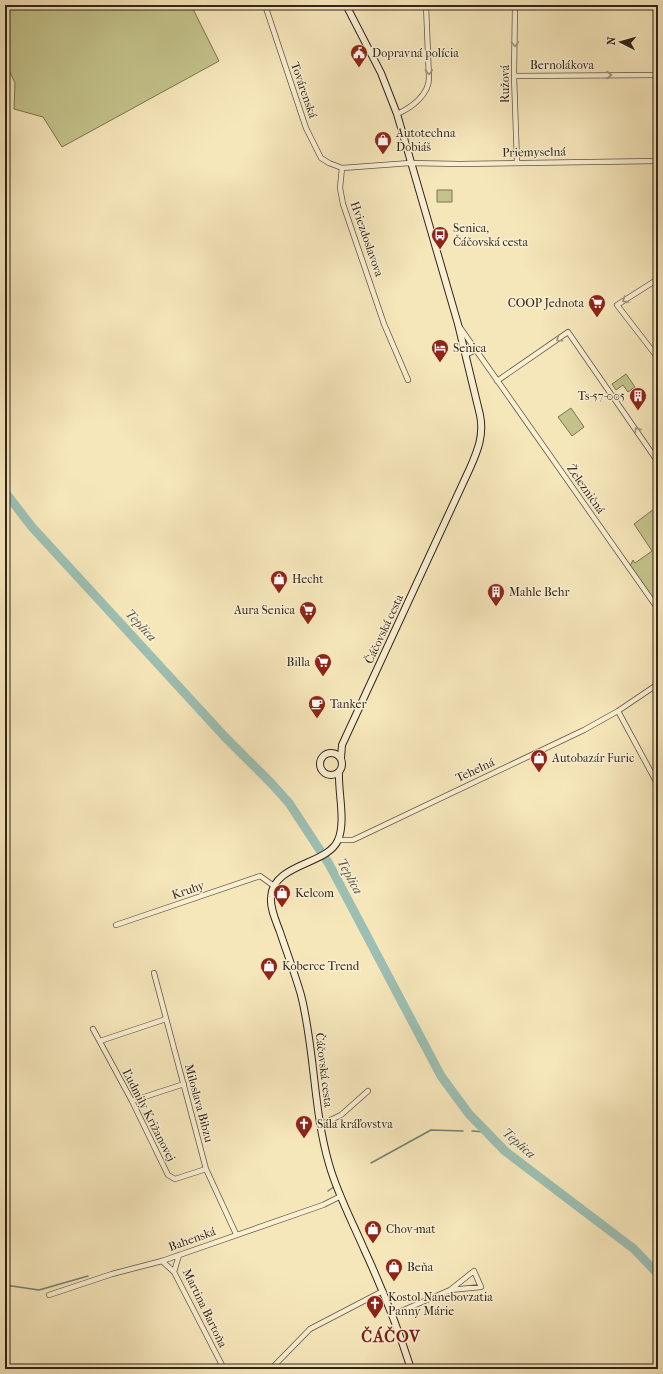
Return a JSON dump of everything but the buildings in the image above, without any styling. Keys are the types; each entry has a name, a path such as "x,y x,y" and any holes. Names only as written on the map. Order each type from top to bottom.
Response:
{"main road":[{"path":"346,5 381,74 397,114 458,324 465,355"},
{"name":"Čáčovská cesta","path":"342,745 470,468 482,436 480,414 465,355"},
{"path":"338,787 331,775 323,771 320,762 325,755 333,753 342,745"},
{"path":"274,886 287,873 330,850 338,840 341,820 338,787 339,772 342,765 342,745"},
{"path":"333,753 341,758"},
{"path":"331,775 339,772"},
{"name":"Čáčovská cesta","path":"274,886 271,897 271,906 296,978 305,1014 320,1125 328,1160 334,1180 383,1291 410,1369"}],"street":[{"name":"Továrenská","path":"264,5 306,128 321,158 342,168"},
{"path":"397,114 406,110 428,90 429,78 426,5"},
{"name":"Ružová","path":"516,5 514,76 517,162"},
{"name":"Bernolákova","path":"514,76 658,75"},
{"name":"Priemyselná","path":"410,163 460,164 658,161"},
{"path":"342,168 410,163"},
{"name":"Hviezdoslavova","path":"342,168 340,188 343,204 384,324 408,380"},
{"path":"658,279 617,305 658,358"},
{"path":"458,324 498,381 568,332 658,462"},
{"path":"465,355 476,350"},
{"name":"Železničná","path":"498,381 658,609"},
{"name":"Tehelná","path":"338,840 353,840 584,730 618,711 658,684"},
{"path":"618,711 658,785"},
{"name":"Kruhy","path":"116,925 260,876 274,886"},
{"name":"Miloslava Bibzu","path":"154,973 206,1169 236,1234"},
{"path":"100,1041 166,1019"},
{"name":"Ľudmily Križanovej","path":"93,1029 132,1101 168,1175 175,1179 206,1169"},
{"path":"132,1101 184,1084"},
{"path":"320,1125 341,1115 368,1091"},
{"name":"Bahenská","path":"49,1295 112,1274 162,1261 323,1205 340,1193"},
{"name":"Martina Bartoňa","path":"179,1255 174,1272 224,1369"},
{"path":"162,1261 174,1272"},
{"path":"392,1315 450,1290 474,1271 480,1287 450,1290"},
{"path":"271,1369 310,1329 383,1291"}],"shaded area":[{"path":"5,5 191,5 219,61 62,147 43,117 14,109 15,83 5,61"},
{"path":"437,190 452,190 452,202 437,202"},
{"path":"626,374 635,387 628,392 623,385 616,390 612,384"},
{"path":"571,408 584,427 572,436 558,417"},
{"path":"658,506 658,605 630,566 633,560 635,563 652,551 634,524"}],"waterway":[{"name":"Teplica","path":"5,492 32,527 225,737 289,803 329,864 441,1076 469,1114 505,1151 634,1249 658,1274"},
{"path":"371,1163 431,1130 463,1131"},
{"path":"472,1131 486,1132"},
{"path":"328,1191 335,1186"},
{"path":"5,1285 39,1290 88,1276"}],"place":[{"name":"Dopravná polícia","path":"359,68"},
{"name":"Autotechna Dobiáš","path":"383,155"},
{"name":"Senica, Čáčovská cesta","path":"440,250"},
{"name":"COOP Jednota","path":"597,318"},
{"name":"Senica","path":"440,363"},
{"name":"Ts-57-005","path":"638,411"},
{"name":"Hecht","path":"279,594"},
{"name":"Mahle Behr","path":"496,607"},
{"name":"Aura Senica","path":"308,625"},
{"name":"Billa","path":"323,677"},
{"name":"Tanker","path":"317,719"},
{"name":"Autobazár Furic","path":"539,773"},
{"name":"Kelcom","path":"282,908"},
{"name":"Koberce Trend","path":"269,981"},
{"name":"Sála kráľovstva","path":"304,1139"},
{"name":"Chov-mat","path":"373,1244"},
{"name":"Beňa","path":"394,1282"},
{"name":"Kostol Nanebovzatia Panny Márie","path":"375,1319"}],"district":[{"name":"ČÁČOV","path":"391,1336"}]}
